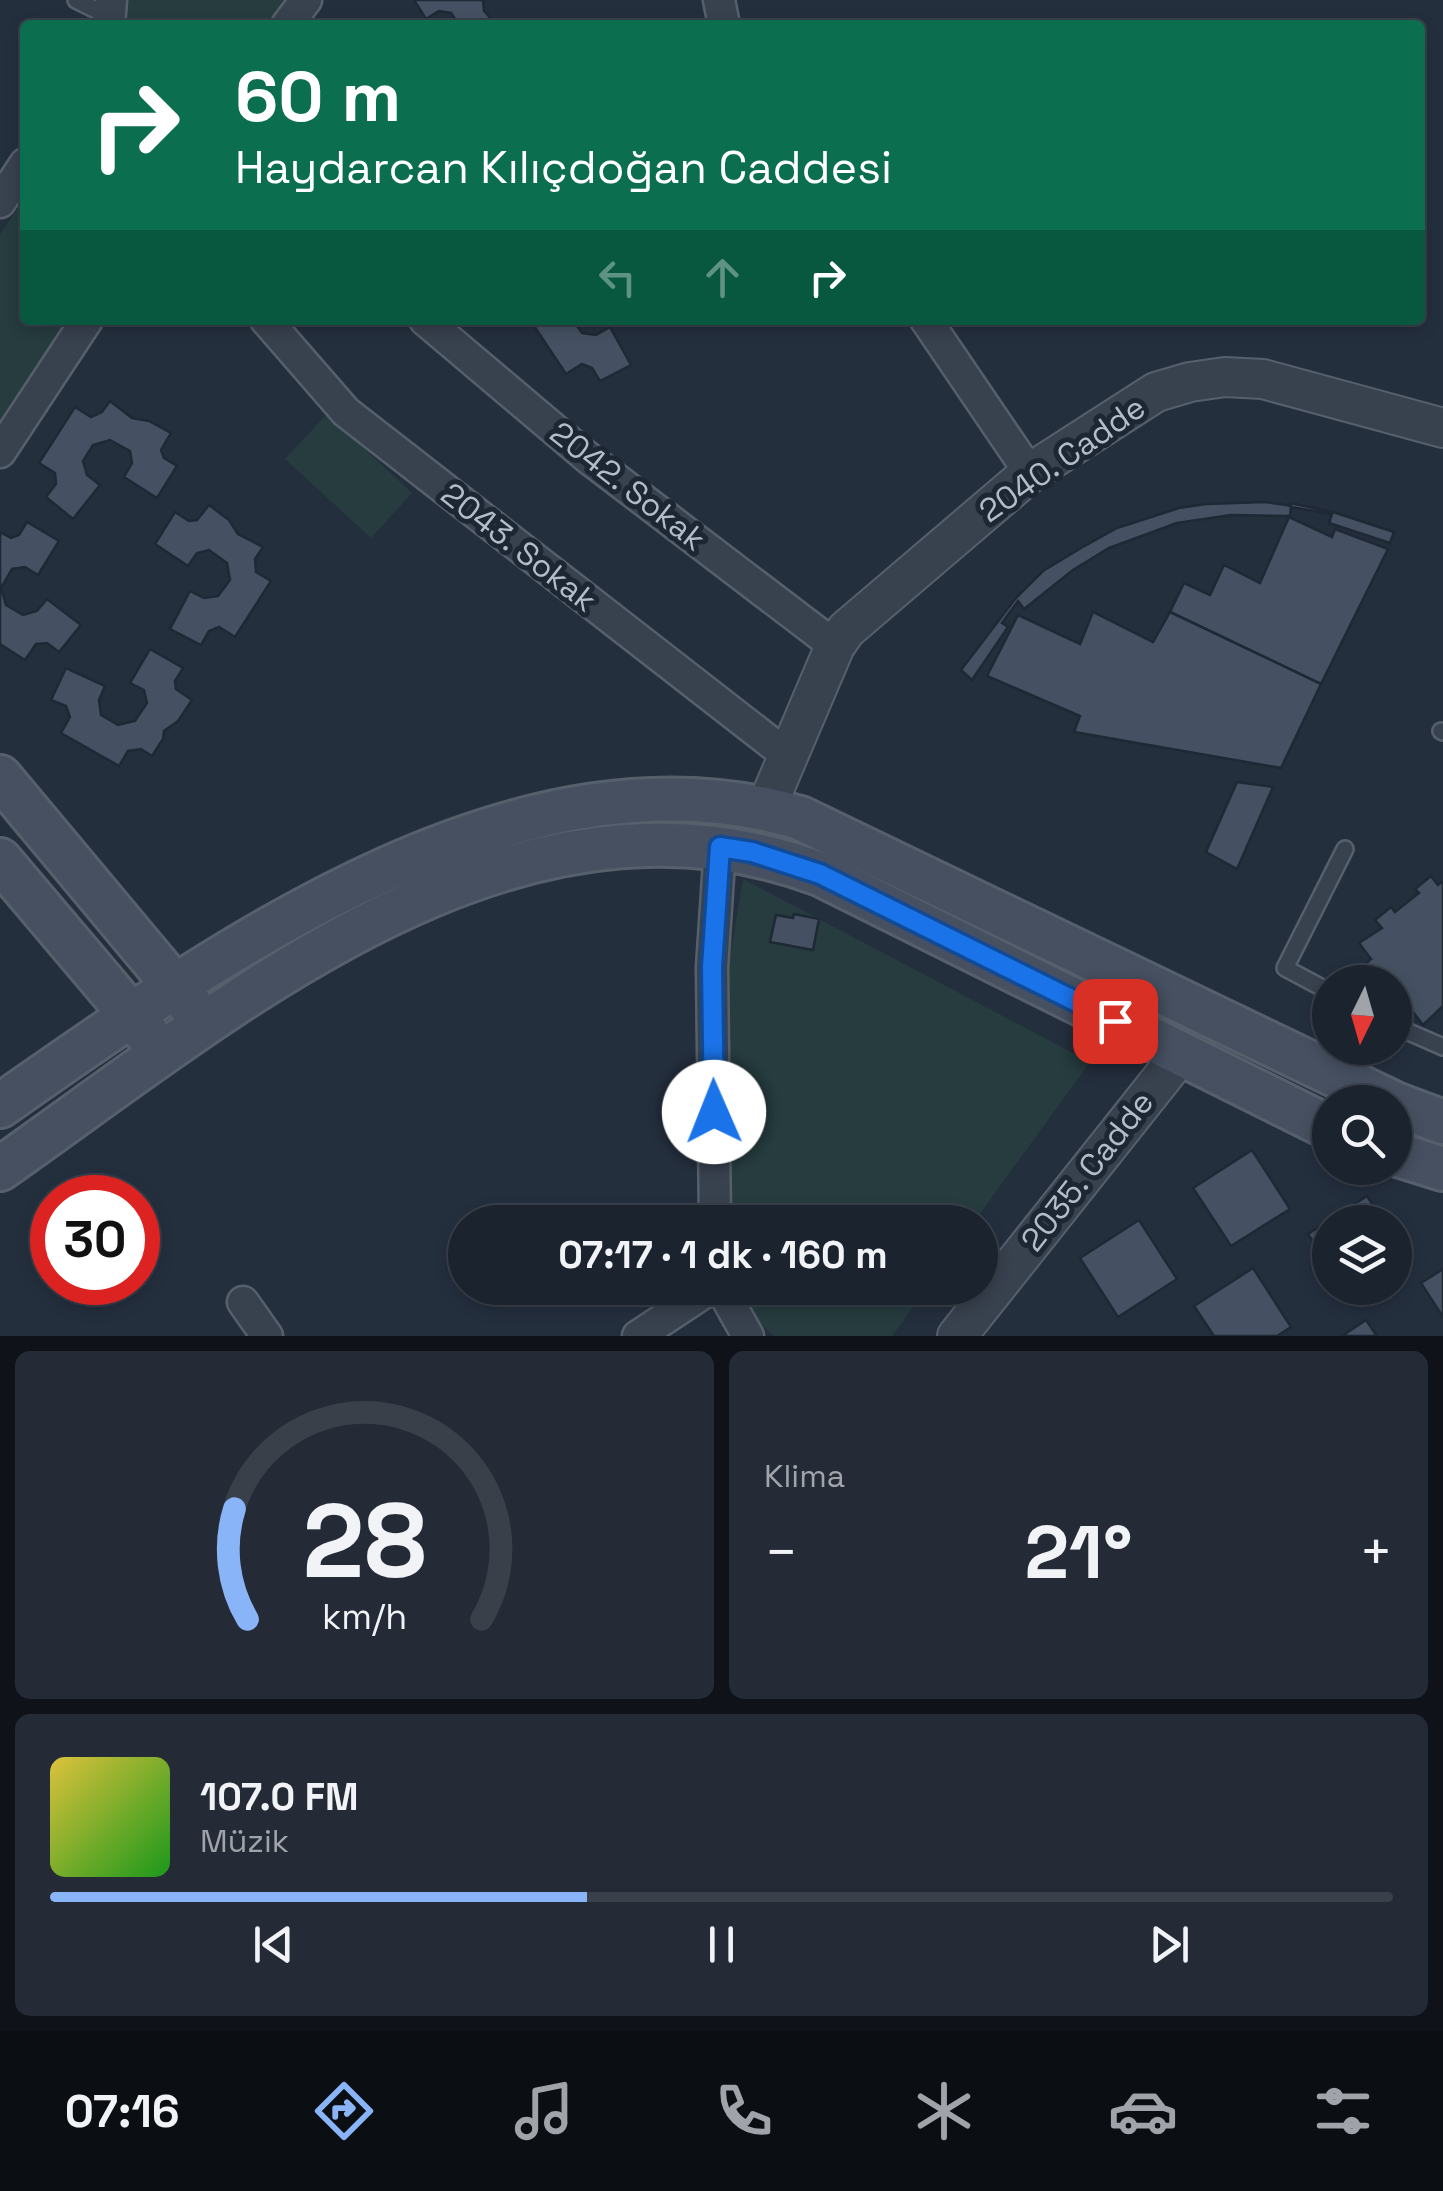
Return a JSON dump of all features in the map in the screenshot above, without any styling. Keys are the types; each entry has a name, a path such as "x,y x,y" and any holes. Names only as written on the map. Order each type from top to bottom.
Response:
{"main road":[{"path":"0,777 205,1025"},
{"path":"0,1106 130,1015 340,889 443,845 503,826 569,810 676,800 766,808 824,828 1356,1085"},
{"path":"736,849 766,808"},
{"path":"0,1168 205,1025 348,934 417,899 535,858 650,844 736,849 820,874 1312,1119"},
{"path":"0,860 164,1054"},
{"path":"1412,1110 1443,1122"},
{"path":"1412,1159 1443,1169"}],"street":[{"path":"291,20 306,0"},
{"path":"0,202 20,172"},
{"path":"0,452 84,325"},
{"name":"2043. Sokak","path":"270,325 346,412 788,756"},
{"name":"2042. Sokak","path":"431,325 588,457 835,646"},
{"path":"929,325 1030,473"},
{"name":"2040. Cadde","path":"766,808 835,646 861,616 1030,473 1156,392 1225,376 1263,379 1443,428"},
{"path":"715,1205 712,967 736,849"},
{"name":"2035. Cadde","path":"957,1336 1181,1054"},
{"path":"243,1302 267,1336"},
{"path":"638,1336 685,1305"},
{"path":"731,1305 748,1336"}],"lane":[{"path":"76,0 110,14"},
{"path":"1312,982 1285,968 1345,849"},
{"path":"1412,1033 1443,1047"}],"green space":[{"path":"128,0 285,0 272,20 125,20"},
{"path":"20,205 20,325 68,325 0,426 0,235"},
{"path":"327,414 412,493 371,538 285,459"},
{"path":"743,879 1090,1062 986,1205 731,1205 725,986"},
{"path":"749,1305 915,1305 892,1336 774,1336 752,1316"}],"building":[{"path":"414,0 483,0 484,11 492,20 456,20 451,13 439,11 426,19"},
{"path":"533,325 576,325 582,333 596,335 610,327 631,365 600,381 592,368 582,364 566,374"},
{"path":"110,401 132,418 149,421 171,433 161,450 164,458 177,466 157,498 124,477 132,463 130,451 110,440 93,445 83,461 87,475 100,485 73,519 46,497 56,484 55,473 39,463 75,407 91,417 102,412"},
{"path":"1265,502 1333,512 1394,532 1390,543 1329,523 1332,514 1291,507 1290,516 1231,515 1177,523 1109,548 1073,570 1024,609 1018,601 1002,623 1008,627 972,680 961,670 1015,599 1043,571 1117,528 1179,508"},
{"path":"1290,503 1333,512 1394,532 1390,543 1329,523 1332,514 1291,507"},
{"path":"209,505 229,520 238,534 263,547 255,559 256,572 271,581 235,637 219,627 209,631 201,645 170,629 190,591 204,598 218,596 230,580 227,563 209,550 197,553 188,566 155,544 175,512 189,521 197,520"},
{"path":"1289,517 1332,537 1335,529 1388,549 1321,684 1170,612 1184,583 1210,595 1224,565 1260,583"},
{"path":"27,522 59,541 38,575 25,567 12,569 1,588 6,605 23,615 37,611 47,599 81,625 59,652 47,643 36,644 25,660 0,644 0,532 11,538 19,535"},
{"path":"1093,612 1153,642 1170,612 1321,684 1281,768 1074,732 1080,716 987,676 1018,615 1080,644"},
{"path":"150,649 183,668 175,681 176,689 192,700 178,721 164,731 152,756 141,749 128,751 119,766 61,733 70,717 66,706 51,700 66,668 105,686 99,700 101,715 118,725 135,721 147,703 144,690 130,683"},
{"path":"1237,782 1273,787 1237,869 1206,852"},
{"path":"1431,876 1438,885 1443,881 1443,1006 1423,1025 1412,1011 1412,965 1364,965 1371,959 1359,943 1382,928 1375,920 1391,907 1395,912 1419,893 1415,889"},
{"path":"794,914 819,919 813,950 770,942 776,915 793,918"},
{"path":"1252,1150 1290,1209 1231,1246 1193,1188"},
{"path":"1367,1196 1373,1205 1353,1205"},
{"path":"1139,1220 1177,1279 1118,1317 1080,1258"},
{"path":"1253,1268 1291,1327 1277,1336 1214,1336 1194,1306"},
{"path":"1443,1269 1443,1317 1421,1283"},
{"path":"1366,1320 1377,1336 1342,1336"}],"route":[{"path":"714,1112 712,967 720,847 752,852 820,874 1115,1021"}]}
